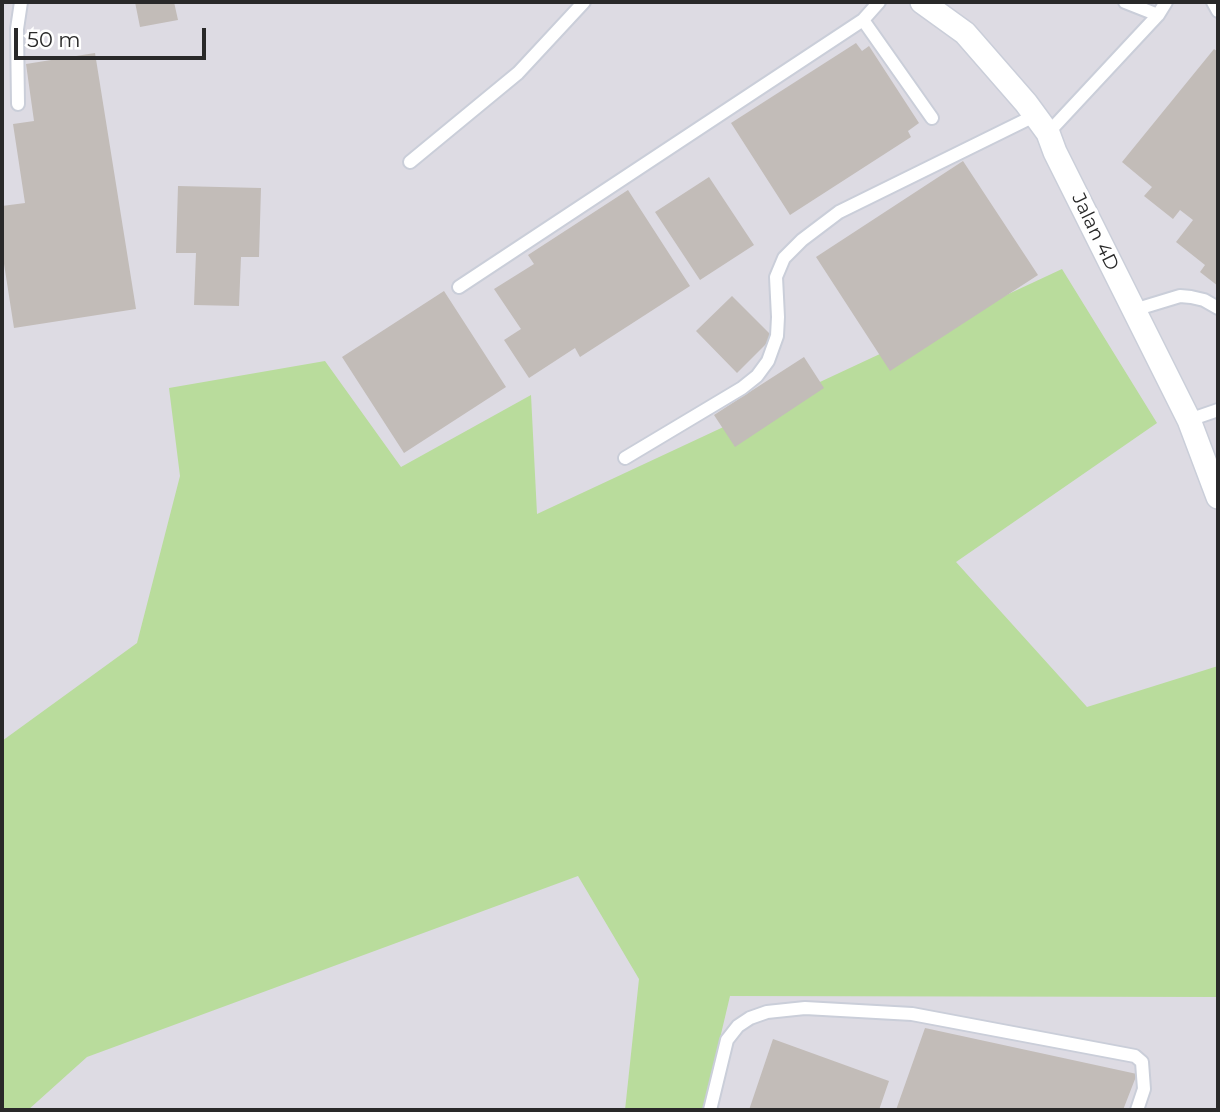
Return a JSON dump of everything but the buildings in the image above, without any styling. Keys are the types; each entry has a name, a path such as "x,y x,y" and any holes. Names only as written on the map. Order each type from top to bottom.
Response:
{"street":[{"name":"Jalan 4D","path":"922,2 965,33 1041,124 1189,421 1218,497"}],"lane":[{"path":"18,104 17,29 21,2"},
{"path":"410,162 518,73 584,2"},
{"path":"459,287 863,20 879,2"},
{"path":"1125,2 1158,15"},
{"path":"625,458 742,388 757,376 768,361 776,336 776,277 784,258 802,240 839,212 1041,124 1158,15 1166,2"},
{"path":"1213,2 1218,11"},
{"path":"863,20 932,118"},
{"path":"1134,310 1180,296 1204,300 1218,308"},
{"path":"1189,421 1218,410"},
{"path":"710,1110 727,1040 737,1026 767,1012 806,1008 912,1014 1135,1056 1142,1062 1144,1089 1137,1110"}],"shaded area":[{"path":"2,2 1218,2 1218,1110 2,1110"}],"green space":[{"path":"1062,269 1157,423 956,562 1087,707 1218,666 1218,997 730,996 703,1110 625,1110 639,979 578,876 87,1057 28,1110 2,1110 2,741 137,643 180,476 169,388 325,361 401,467 531,395 537,514"}]}
